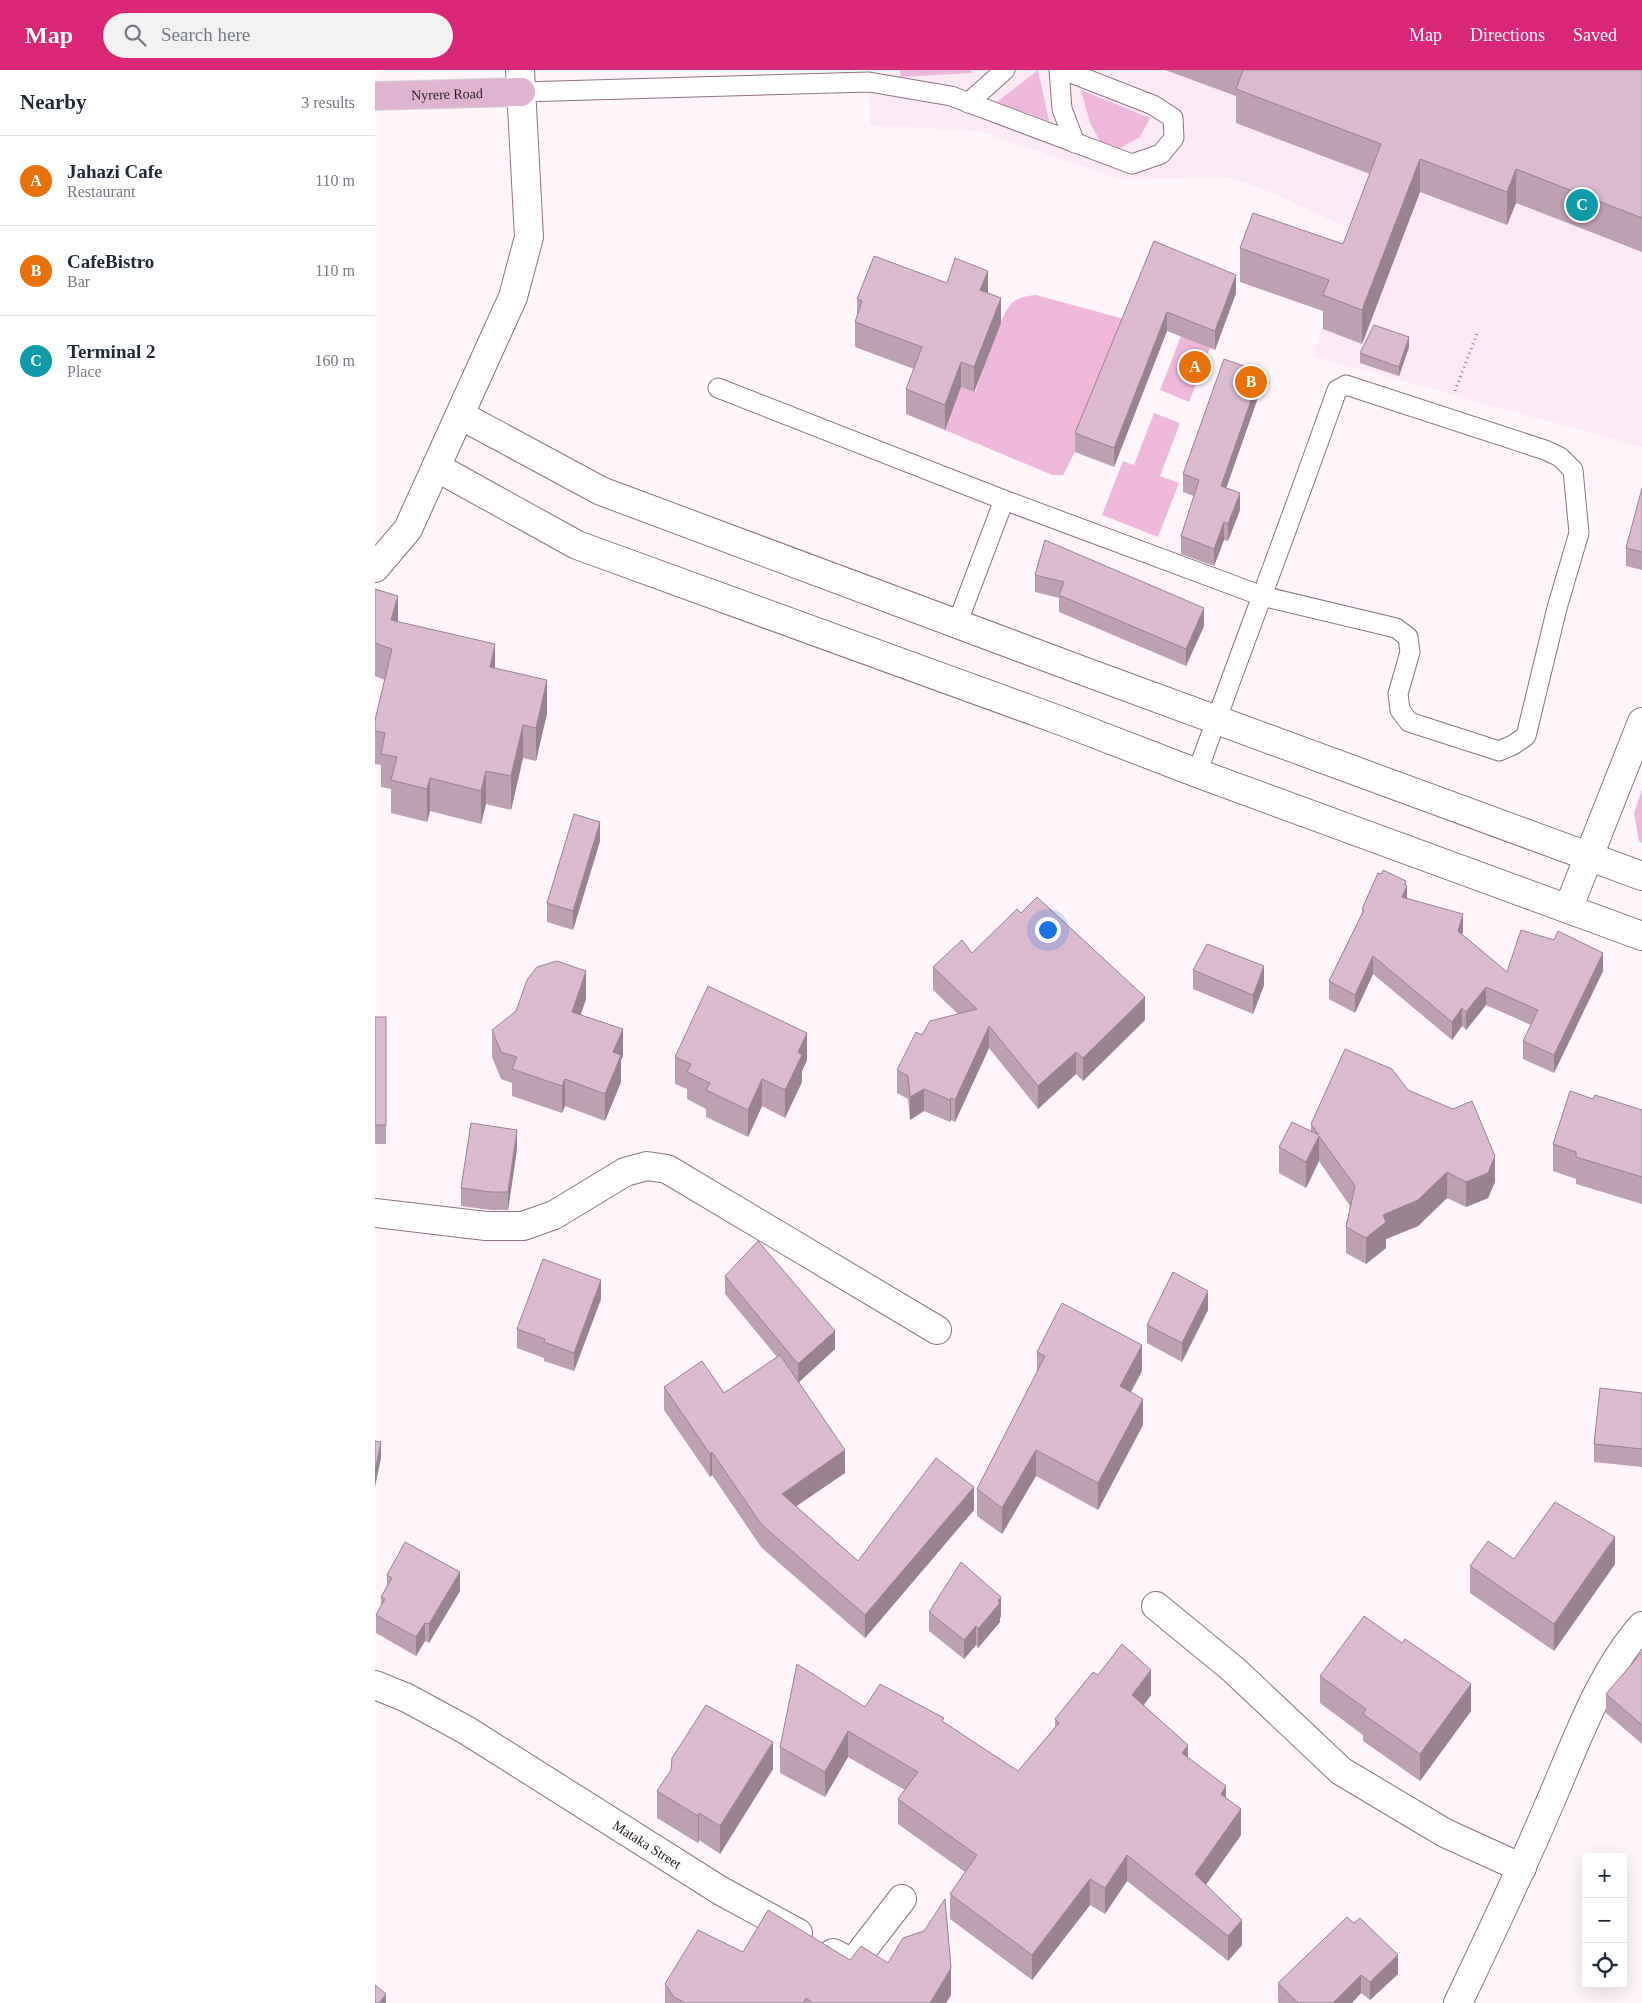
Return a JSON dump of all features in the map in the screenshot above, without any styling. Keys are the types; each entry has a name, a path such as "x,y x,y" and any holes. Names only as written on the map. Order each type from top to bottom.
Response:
{"main road":[{"name":"Nyrere Road","path":"375,96 520,81"}],"street":[{"path":"375,568 408,529 513,297 529,237 520,81"},
{"path":"460,415 601,491 1642,876"},
{"path":"436,467 577,545 1067,723 1197,773 1642,936"},
{"path":"1568,909 1642,722"},
{"path":"375,1213 486,1226 523,1226 554,1215 625,1172 647,1166 667,1170 937,1330"},
{"path":"1156,1606 1234,1670 1341,1771 1445,1833 1522,1868"},
{"path":"1458,2003 1522,1868 1598,1691 1633,1636 1642,1626"},
{"name":"Mataka Street","path":"375,1685 407,1698 466,1730 721,1891 849,1961 858,1956 902,1899"}],"lane":[{"path":"968,103 1005,70"},
{"path":"520,81 869,82 951,96 968,103 1075,143 1132,164 1161,154 1174,138 1173,118 1153,105 1061,70 1062,109 1075,143"},
{"path":"718,388 1004,500 1262,596 1396,628 1408,637 1410,652 1398,694 1400,710 1409,722 1499,751 1513,745 1525,736 1557,608 1579,533 1573,470 1561,457 1545,450 1345,385 1337,390 1316,452 1262,596 1197,773"},
{"path":"957,624 1004,500"}],"path":[{"path":"1453,394 1478,331"}],"shaded area":[{"path":"869,70 1642,70 1642,447 1312,356 1359,233 1275,194 1230,177 1123,180 979,131 870,125"},
{"path":"900,70 971,70 972,73 901,77"},
{"path":"1038,70 1049,121 997,102"},
{"path":"1081,90 1150,118 1140,137 1120,148 1100,141 1090,123"},
{"path":"1036,295 1124,319 1120,336 1075,452 1063,475 1052,475 945,430 961,387 975,392 1006,311 1016,300"},
{"path":"1181,336 1210,348 1189,402 1160,390"},
{"path":"1154,413 1180,423 1160,476 1179,483 1158,537 1102,515 1123,461 1134,465"},
{"path":"1642,790 1642,843 1639,841 1634,813"}],"building":[{"path":"1243,70 1642,70 1642,218 1516,169 1507,192 1420,159 1362,310 1323,295 1329,280 1240,248 1253,213 1343,244 1381,144 1236,89"},
{"path":"1154,241 1236,275 1215,331 1167,312 1114,448 1075,433"},
{"path":"874,256 947,283 955,258 988,271 980,290 1001,298 974,367 961,362 945,405 906,389 922,347 855,322 862,301 857,299"},
{"path":"1374,325 1409,337 1399,367 1360,353"},
{"path":"1224,359 1261,372 1221,486 1240,493 1228,524 1224,522 1214,549 1181,536 1199,480 1183,474"},
{"path":"1642,488 1642,552 1626,548"},
{"path":"1045,540 1204,608 1186,649 1059,595 1064,582 1035,575"},
{"path":"375,589 398,596 391,620 495,644 490,667 547,680 536,728 523,725 511,776 486,771 481,791 430,778 427,789 391,780 397,757 381,754 385,733 375,731 375,720 392,649 375,643"},
{"path":"574,814 600,822 573,911 547,903"},
{"path":"1383,870 1406,881 1405,885 1407,886 1402,897 1463,914 1458,931 1507,972 1521,930 1554,940 1558,931 1603,953 1554,1055 1523,1041 1538,1010 1486,987 1466,1012 1462,1008 1452,1022 1373,956 1355,995 1329,981 1364,910 1362,909 1378,873 1381,874"},
{"path":"1037,897 1145,997 1083,1058 1076,1052 1038,1086 989,1026 955,1100 951,1098 950,1100 924,1089 910,1097 908,1076 897,1070 916,1032 922,1035 930,1021 977,1009 933,967 962,940 972,953 1017,909 1021,913"},
{"path":"1207,944 1264,966 1253,995 1193,970"},
{"path":"557,961 586,971 572,1012 623,1029 613,1052 621,1055 605,1094 565,1079 562,1086 512,1069 517,1057 501,1052 492,1030 516,1011 527,980 537,967"},
{"path":"708,986 807,1033 798,1052 802,1055 785,1090 762,1079 748,1110 706,1090 710,1083 687,1072 691,1064 675,1057"},
{"path":"375,1017 386,1017 386,1125 375,1125"},
{"path":"1345,1049 1392,1069 1408,1090 1453,1109 1472,1101 1495,1156 1488,1173 1466,1182 1447,1172 1418,1200 1383,1215 1386,1222 1366,1238 1346,1227 1355,1186 1319,1136 1306,1162 1279,1147 1292,1122 1319,1135 1311,1124"},
{"path":"1570,1091 1593,1099 1595,1095 1642,1110 1642,1177 1576,1157 1576,1152 1553,1144"},
{"path":"471,1123 517,1130 508,1192 461,1188"},
{"path":"758,1241 835,1331 798,1364 725,1276"},
{"path":"543,1259 601,1280 574,1353 544,1342 545,1339 517,1329"},
{"path":"1173,1272 1208,1291 1182,1343 1147,1325"},
{"path":"1062,1303 1142,1345 1120,1386 1143,1399 1098,1483 1036,1450 1002,1508 977,1489 1045,1356 1037,1352"},
{"path":"780,1355 845,1450 782,1494 858,1561 936,1458 974,1487 865,1615 761,1524 712,1452 710,1454 664,1387 702,1361 724,1393"},
{"path":"1600,1388 1642,1393 1642,1449 1594,1444"},
{"path":"375,1441 381,1442 375,1471"},
{"path":"1555,1502 1615,1537 1554,1624 1470,1566 1488,1541 1514,1559"},
{"path":"405,1542 460,1572 429,1624 425,1623 416,1637 376,1615 385,1599 381,1597 392,1578 387,1575"},
{"path":"961,1562 1001,1597 998,1601 1000,1603 978,1629 976,1626 964,1640 929,1612"},
{"path":"1364,1616 1402,1643 1405,1639 1471,1684 1420,1754 1363,1714 1366,1709 1320,1676"},
{"path":"1122,1644 1151,1670 1132,1695 1188,1745 1182,1753 1226,1786 1221,1794 1241,1809 1195,1874 1242,1920 1228,1936 1127,1855 1105,1888 1090,1879 1032,1955 950,1894 977,1855 898,1799 918,1772 848,1731 825,1772 780,1747 797,1664 865,1707 880,1684 944,1718 942,1721 1018,1771 1059,1723 1055,1719 1093,1672 1098,1675"},
{"path":"1642,1652 1642,1725 1606,1694"},
{"path":"706,1705 773,1742 720,1826 699,1813 698,1816 657,1791 671,1770 672,1758"},
{"path":"945,1899 951,1968 930,2003 813,2003 806,1998 803,2003 685,2003 674,1997 665,1984 698,1930 743,1952 768,1910 850,1960 861,1946 888,1963 903,1938 924,1931"},
{"path":"1347,1917 1354,1923 1360,1918 1398,1955 1370,1982 1361,1975 1333,2003 1298,2003 1278,1983"},
{"path":"375,1985 386,1994 379,2003 375,2003"}],"place":[{"name":"Terminal 2","path":"1582,205"},
{"name":"Jahazi Cafe","path":"1195,367"},
{"name":"CafeBistro","path":"1251,382"}]}
